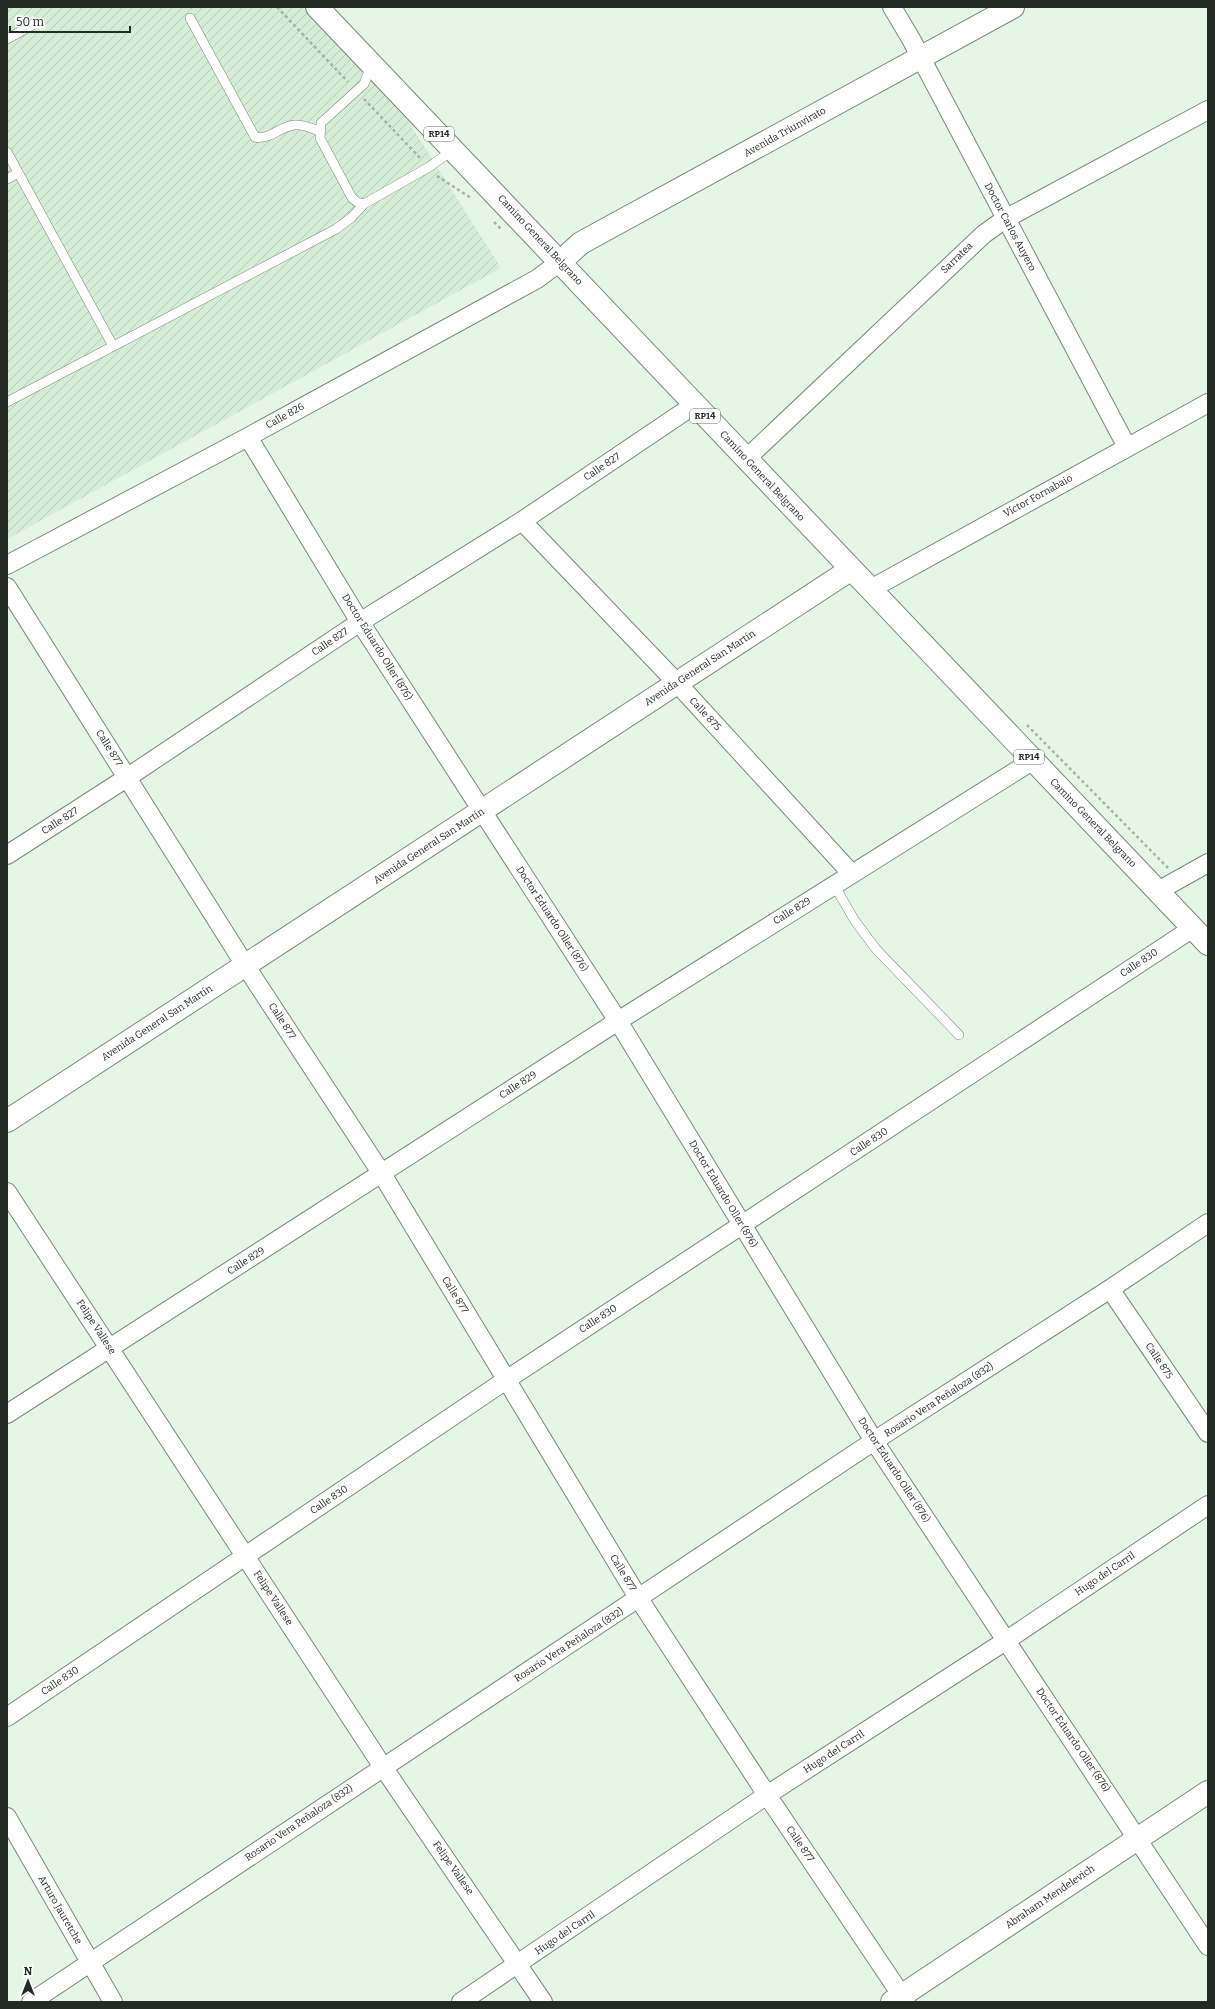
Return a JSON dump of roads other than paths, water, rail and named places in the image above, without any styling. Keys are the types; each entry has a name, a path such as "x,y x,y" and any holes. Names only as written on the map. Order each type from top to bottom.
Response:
{"main road":[{"name":"Camino General Belgrano","path":"317,7 454,149 869,590 1208,944"},
{"name":"Avenida Triunvirato","path":"560,262 581,243 1013,7"},
{"name":"Avenida General San Martín","path":"7,1121 850,570"},
{"name":"Abraham Mendelevich","path":"900,2000 1208,1792"}],"street":[{"name":"Doctor Carlos Auyero","path":"892,7 921,58 1127,448"},
{"name":"Sarratea","path":"746,459 974,242 1005,219 1208,110"},
{"name":"Calle 826","path":"7,565 248,437 537,279 560,262"},
{"name":"Víctor Fornabaio","path":"869,590 1208,403"},
{"name":"Calle 827","path":"7,855 128,777 360,622 522,520 694,405"},
{"name":"Doctor Eduardo Oller (876)","path":"248,437 360,622 618,1021 874,1442 1007,1640 1208,1946"},
{"name":"Calle 875","path":"522,520 677,683 852,874"},
{"name":"Calle 877","path":"7,587 245,965 382,1174 639,1599 900,2000"},
{"name":"Calle 829","path":"7,1414 618,1021 1032,760"},
{"path":"1158,891 1208,863"},
{"name":"Calle 830","path":"7,1718 506,1380 1193,928"},
{"name":"Felipe Vallese","path":"7,1192 383,1767 519,1964 543,2002"},
{"name":"Rosario Vera Peñaloza (832)","path":"31,2002 874,1442 1110,1289 1208,1223"},
{"name":"Calle 875","path":"1110,1289 1208,1433"},
{"name":"Hugo del Carril","path":"461,2002 767,1796 1007,1640 1208,1505"},
{"name":"Arturo Jauretche","path":"7,1817 112,2002"}],"lane":[{"path":"190,18 255,136 262,138 293,125 303,125 319,131"},
{"path":"7,39 36,23"},
{"path":"364,204 357,202 352,198 320,138 319,131 321,123 364,84 372,64"},
{"path":"7,402 336,229 351,218 364,204 429,167 454,149"},
{"path":"7,152 113,346"},
{"path":"7,179 18,173"},
{"path":"834,885 876,949 959,1035"}]}
